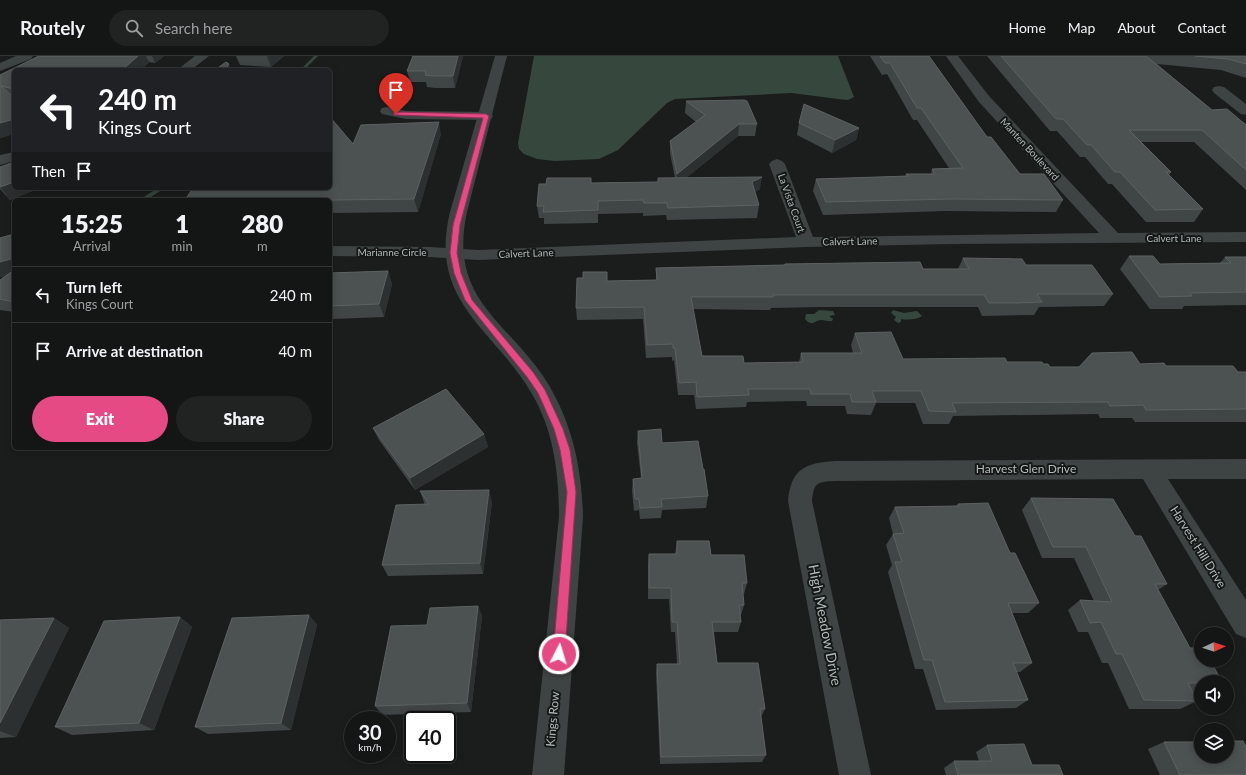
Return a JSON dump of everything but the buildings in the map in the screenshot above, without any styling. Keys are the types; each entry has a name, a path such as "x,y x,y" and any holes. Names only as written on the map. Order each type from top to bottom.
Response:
{"street":[{"path":"0,67 27,56"},
{"path":"186,68 203,56"},
{"name":"Kings Row","path":"501,56 456,225 454,253 457,273 468,300 530,374 542,392 559,429 569,471 572,492 571,517 548,775"},
{"name":"Manten Boulevard","path":"952,56 965,76 984,99 1113,238"},
{"path":"1219,90 1246,112"},
{"path":"386,111 406,115 486,116"},
{"path":"0,160 12,157"},
{"name":"La Vista Court","path":"777,164 806,242"},
{"name":"Calvert Lane","path":"454,253 478,255 806,242 1246,237"},
{"name":"Marianne Circle","path":"332,251 454,253"},
{"name":"Harvest Hill Drive","path":"1149,469 1246,625"},
{"name":"Harvest Glen Drive","path":"807,476 816,472 835,471 1246,469"},
{"name":"High Meadow Drive","path":"807,476 802,484 800,501 855,775"}],"shaded area":[{"path":"534,56 838,56 854,97 848,100 792,93 675,99 667,103 618,150 599,159 555,161 537,159 524,154 519,149 518,143"},
{"path":"819,310 833,311 835,315 829,316 833,319 832,321 820,320 810,323 805,319 806,314 814,314"},
{"path":"893,310 904,313 917,311 922,316 909,320 901,319 901,322 898,323 894,320 896,317 891,313"}],"waterway":[{"path":"304,68 316,56"},
{"path":"145,198 159,190"}],"route":[{"path":"396,114 486,116 456,225 454,253 457,273 468,300 530,374 542,392 559,429 565,450 572,492 559,654"}]}
